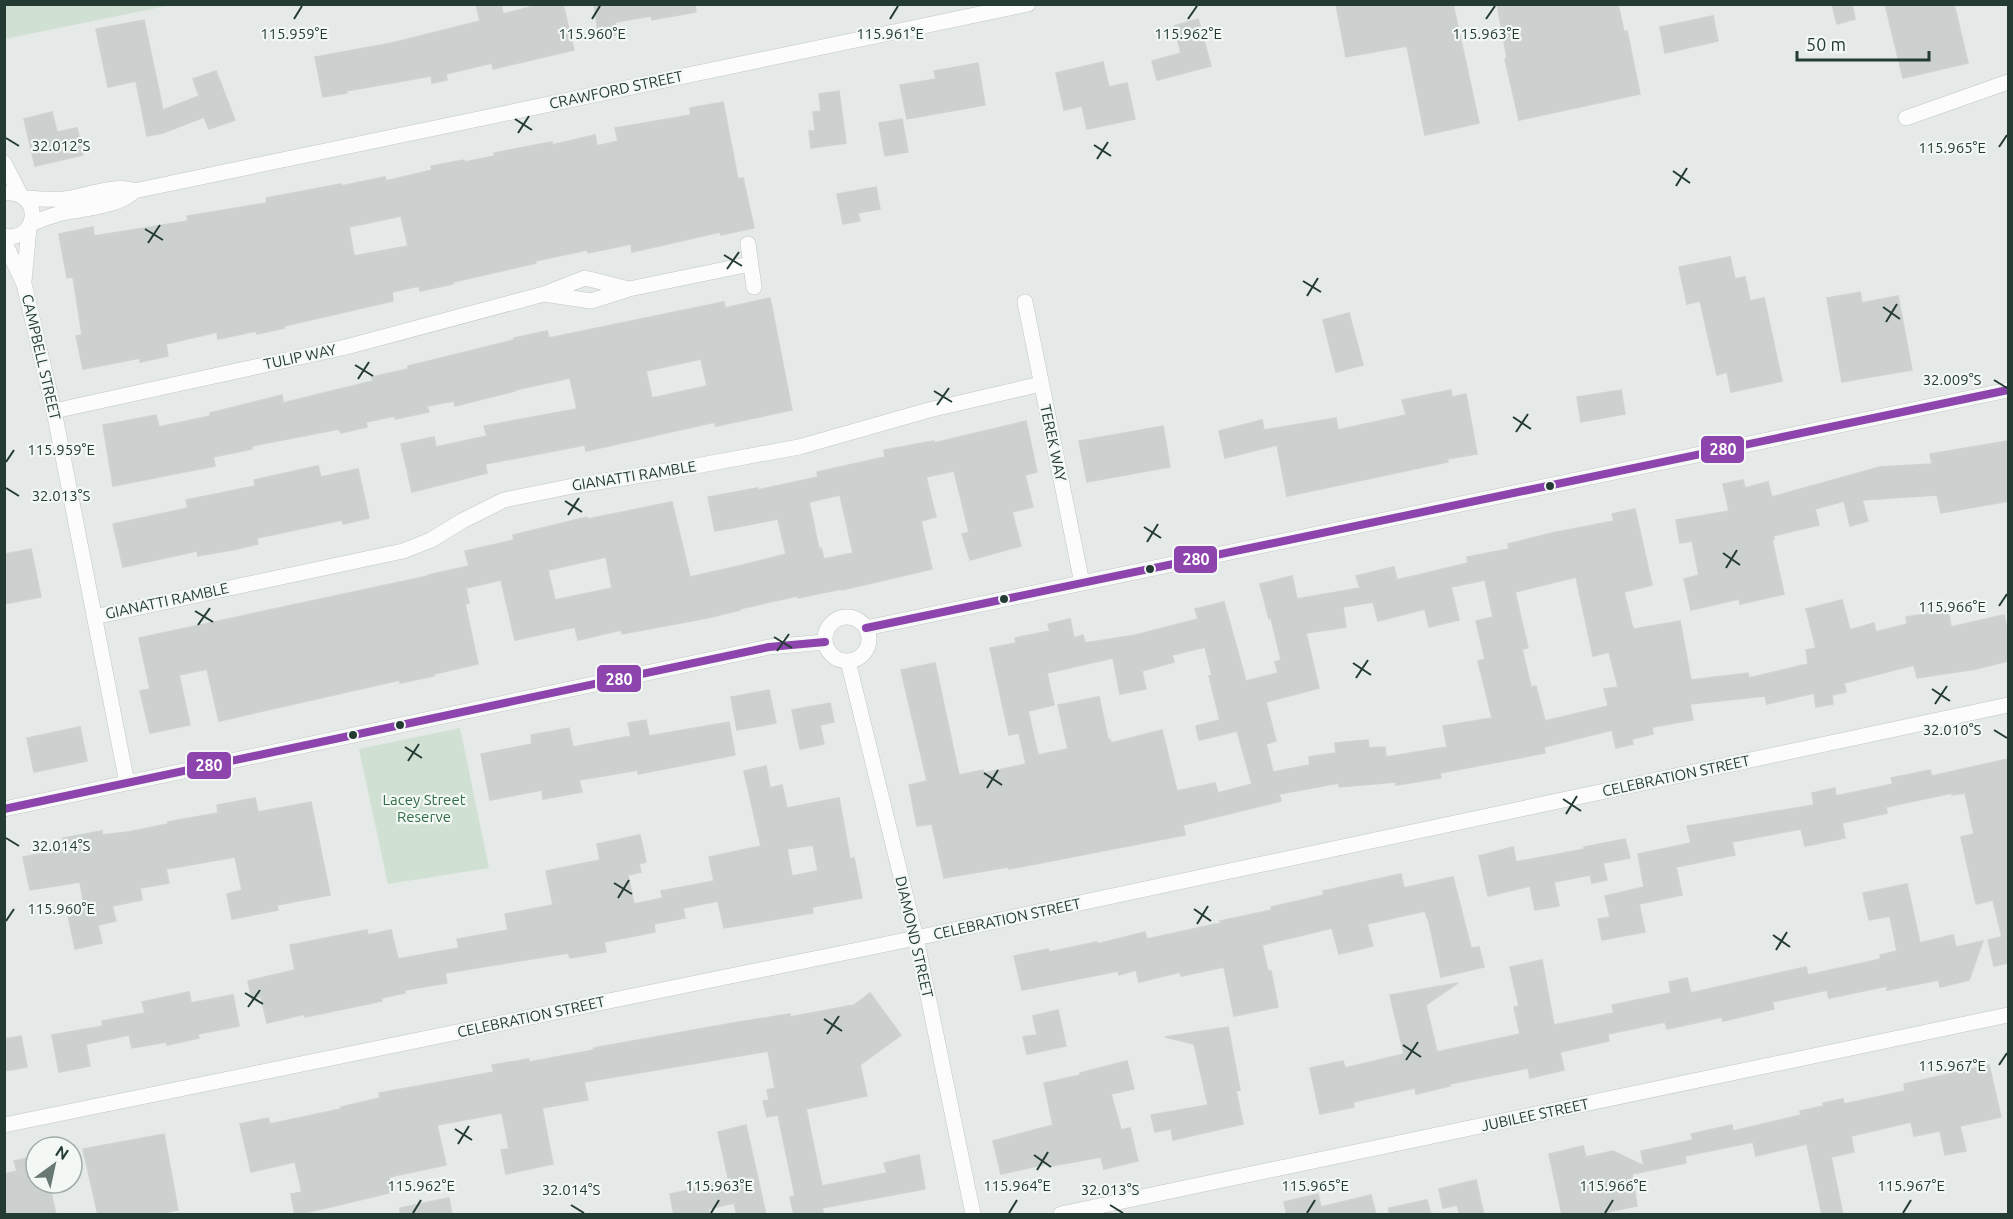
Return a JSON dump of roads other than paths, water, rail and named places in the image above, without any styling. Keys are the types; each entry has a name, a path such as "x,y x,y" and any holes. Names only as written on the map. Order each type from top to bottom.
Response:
{"street":[{"name":"CRAWFORD STREET","path":"4,236 16,236 30,226 58,214 119,200 134,191 1028,4"},
{"path":"1906,118 2008,82"},
{"path":"4,163 23,196"},
{"name":"CRAWFORD STREET","path":"4,193 63,199 128,188 134,191"},
{"name":"CAMPBELL STREET","path":"23,196 33,211 24,284"},
{"name":"CAMPBELL STREET","path":"4,241 24,284 54,411 127,783"},
{"path":"748,244 754,287"},
{"name":"TULIP WAY","path":"544,294 591,301 629,289 750,264"},
{"name":"TULIP WAY","path":"54,411 346,347 544,294 585,278 629,289"},
{"name":"TEREK WAY","path":"1025,302 1083,583"},
{"name":"GIANATTI RAMBLE","path":"93,617 403,551 431,540 462,520 504,500 799,447 928,410 1041,384"},
{"path":"866,628 2008,390"},
{"path":"846,616 856,619 866,628 868,644 863,654 855,659 848,661 838,659 828,651 825,642 827,628 835,620 846,616"},
{"path":"4,808 769,647 825,642"},
{"name":"DIAMOND STREET","path":"848,661 916,938 973,1215"},
{"name":"CELEBRATION STREET","path":"4,1125 916,938 2008,705"},
{"name":"JUBILEE STREET","path":"1061,1215 2008,1015"}],"park label":[{"name":"Lacey Street Reserve","path":"424,808"}]}
